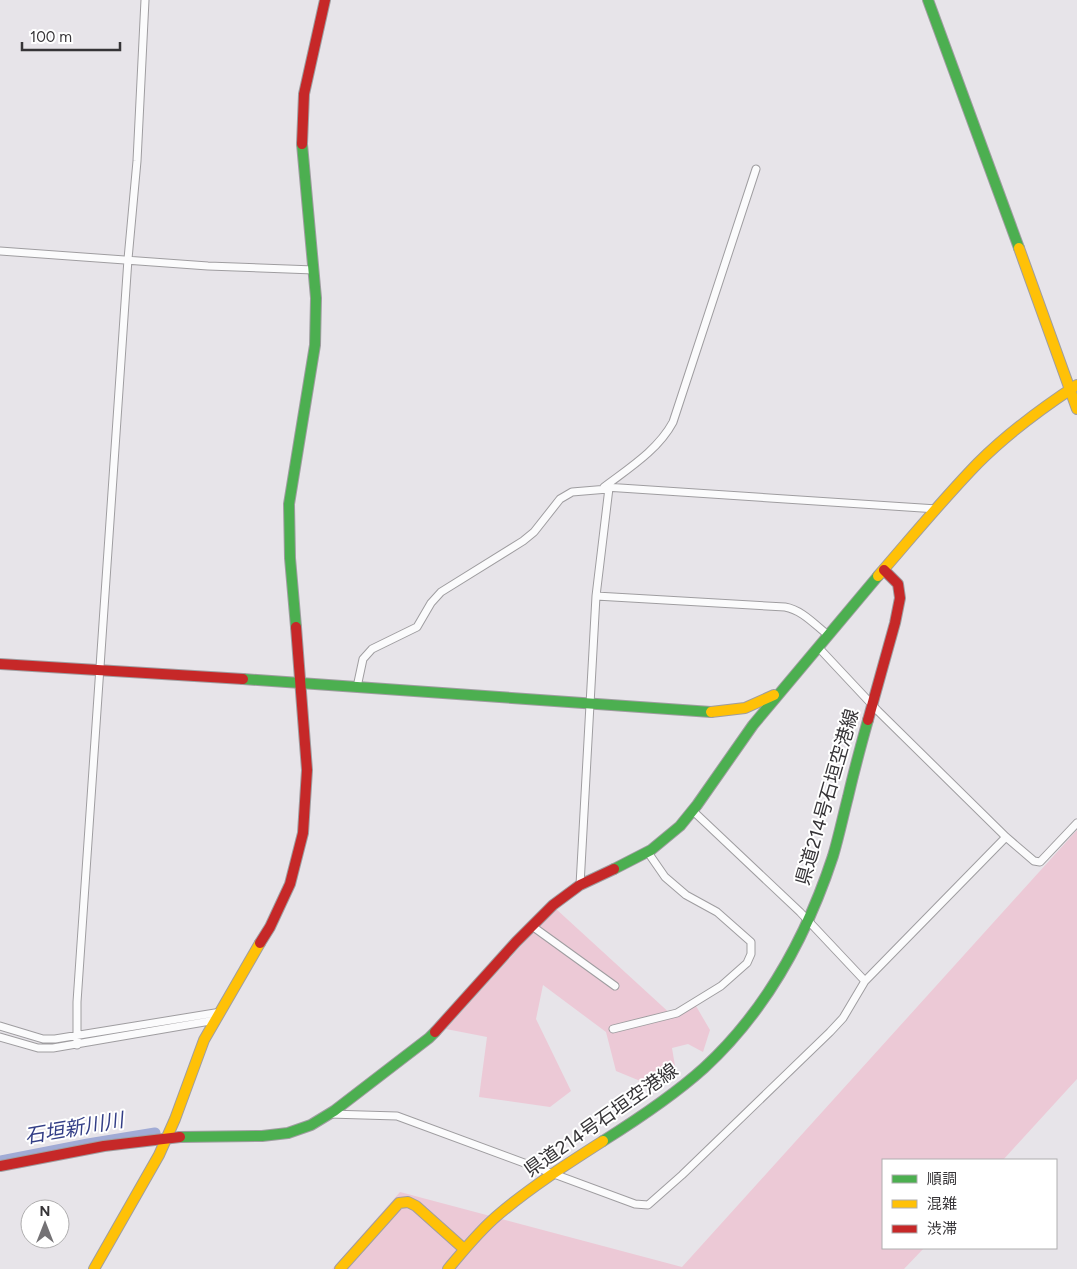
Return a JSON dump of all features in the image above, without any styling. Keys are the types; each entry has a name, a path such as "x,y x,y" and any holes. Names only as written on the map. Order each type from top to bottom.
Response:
{"street":[{"path":"77,1045 77,1002 128,259 137,161 145,0"},
{"path":"94,1269 160,1155 199,1053 270,926 290,884 298,855 306,805 307,770 290,558 289,504 315,345 316,298 302,145 302,122 304,94 325,0"},
{"path":"928,0 1073,387 1077,409"},
{"path":"580,885 596,596 606,488 654,449 666,435 673,422 756,169"},
{"path":"0,251 208,266 314,270"},
{"path":"0,1166 104,1146 167,1138 188,1136 262,1136 288,1133 311,1125 328,1114 429,1038 553,905 580,885 598,878 647,850 651,850 680,826 753,725 884,570 977,464 1006,437 1073,387"},
{"path":"356,687 364,659 372,649 417,627 431,603 441,592 523,542 534,532 560,499 572,492 606,488 937,509"},
{"name":"県道214号石垣空港線","path":"448,1269 463,1248 489,1222 518,1198 677,1090 719,1054 758,1006 779,976 808,921 833,854 901,602 900,589 894,579 884,570"},
{"path":"596,596 785,607 794,609 802,614 828,636"},
{"path":"818,647 872,704 1006,837 1034,861 1040,862 1077,823"},
{"path":"0,664 714,712 731,711 758,705 782,690"},
{"path":"692,810 808,921 865,981"},
{"path":"328,1114 397,1116 634,1204 644,1205 652,1203 724,1136 830,1032 843,1018 865,981 1006,837"},
{"path":"613,1028 677,1013 720,986 747,963 751,954 750,942 717,912 686,895 665,877 647,850"},
{"path":"532,926 615,986"},
{"path":"0,1026 43,1039 218,1016"},
{"path":"0,1037 38,1048 52,1048 77,1045 218,1016"},
{"path":"340,1269 400,1203 408,1202 416,1206 463,1248"}],"shaded area":[{"path":"1077,830 1077,1079 1004,1159 882,1159 882,1249 923,1249 904,1269 332,1269 400,1192 682,1267"},
{"path":"555,908 674,1017 696,1006 710,1030 703,1052 688,1044 672,1048 676,1072 650,1085 616,1071 606,1032 543,985 536,1019 571,1091 550,1107 479,1097 487,1037 446,1029"}],"waterway":[{"name":"石垣新川川","path":"0,1161 155,1133"}],"traffic: fast":[{"path":"928,0 1019,248"},
{"path":"296,627 290,558 289,504 315,345 316,298 302,144"},
{"path":"614,869 651,850 680,826 753,725 878,576"},
{"path":"243,679 711,712"},
{"path":"603,1141 655,1107 704,1068 747,1022 782,970 811,914 833,856 868,720"},
{"path":"180,1137 262,1136 288,1133 311,1125 334,1111 435,1032"}],"traffic: slow":[{"path":"1019,248 1077,409"},
{"path":"878,576 952,490 989,452 1025,422 1077,385"},
{"path":"711,712 745,708 774,695"},
{"path":"94,1269 159,1155 175,1119 204,1040 260,943"},
{"path":"448,1269 478,1234 498,1215 536,1185 603,1141"},
{"path":"340,1269 399,1203 408,1202 416,1206 463,1248"}],"traffic: jam":[{"path":"302,144 304,94 325,0"},
{"path":"868,720 895,623 900,598 898,584 884,570"},
{"path":"260,943 270,927 290,884 303,833 307,770 296,627"},
{"path":"0,664 243,679"},
{"path":"435,1032 516,942 553,905 580,885 614,869"},
{"path":"0,1166 104,1146 180,1137"}]}
